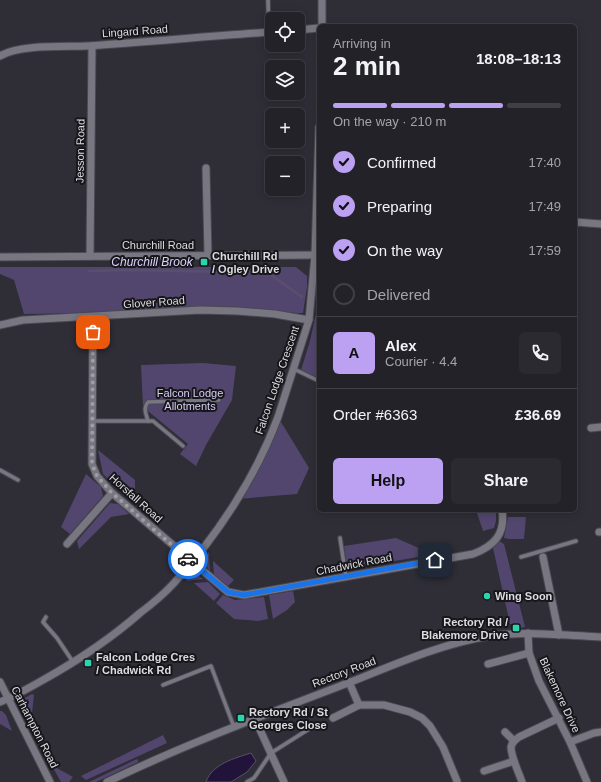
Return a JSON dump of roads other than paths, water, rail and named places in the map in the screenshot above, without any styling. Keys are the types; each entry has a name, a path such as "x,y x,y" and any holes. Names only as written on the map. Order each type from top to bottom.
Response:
{"street":[{"path":"322,0 322,24"},
{"path":"305,29 317,28"},
{"name":"Lingard Road","path":"0,56 26,49 92,46 265,32"},
{"name":"Jesson Road","path":"90,256 92,46"},
{"path":"206,168 208,255"},
{"name":"Falcon Lodge Crescent","path":"0,702 74,663 116,634 159,598 174,584 192,562 210,539 237,499 273,432 309,320 316,290 317,212"},
{"path":"577,222 601,224"},
{"name":"Churchill Road","path":"0,256 316,255"},
{"name":"Glover Road","path":"0,325 23,320 200,310 275,314 309,320"},
{"name":"Horsfall Road","path":"93,317 92,464 97,476 112,493 192,562"},
{"path":"591,428 601,427"},
{"path":"67,544 112,493"},
{"name":"Chadwick Road","path":"192,562 228,592 237,595 244,595 473,554 491,545 498,537 502,524 502,512"},
{"path":"542,554 560,635"},
{"name":"Rectory Road","path":"108,782 164,756 234,727 349,682 451,645 490,636 528,633 601,637"},
{"name":"Blakemore Drive","path":"528,633 529,653 539,681 559,718 587,782"},
{"path":"488,664 529,653"},
{"name":"Carhampton Road","path":"0,682 50,782"},
{"path":"349,682 359,706"},
{"path":"333,718 359,706 384,706 399,708 422,718 430,726 443,747 457,781"},
{"path":"522,782 514,761 511,746 519,737 559,718"},
{"path":"255,719 284,782"},
{"path":"505,732 514,741"},
{"name":"Blakemore Drive","path":"570,742 601,732"},
{"path":"484,771 514,761"}],"lane":[{"path":"268,0 269,12"},
{"path":"294,369 317,379"},
{"path":"148,421 145,409 148,402 219,400"},
{"path":"92,422 153,421 183,446"},
{"path":"0,470 18,480"},
{"path":"340,538 346,577"},
{"path":"522,557 542,554 576,541"},
{"path":"46,617 44,622 74,663"},
{"path":"162,685 211,666 234,727"},
{"path":"247,782 254,778 271,754 309,729 311,726"}],"waterway":[{"name":"Churchill Brook","path":"89,271 126,270 231,272 264,270 302,297"}],"place":[{"name":"Churchill Rd / Ogley Drive","path":"204,262"},
{"name":"Wing Soon","path":"487,596"},
{"name":"Rectory Rd / Blakemore Drive","path":"516,628"},
{"name":"Falcon Lodge Cres / Chadwick Rd","path":"88,663"},
{"name":"Rectory Rd / St Georges Close","path":"241,718"}],"park label":[{"name":"Falcon Lodge Allotments","path":"190,399"}]}
